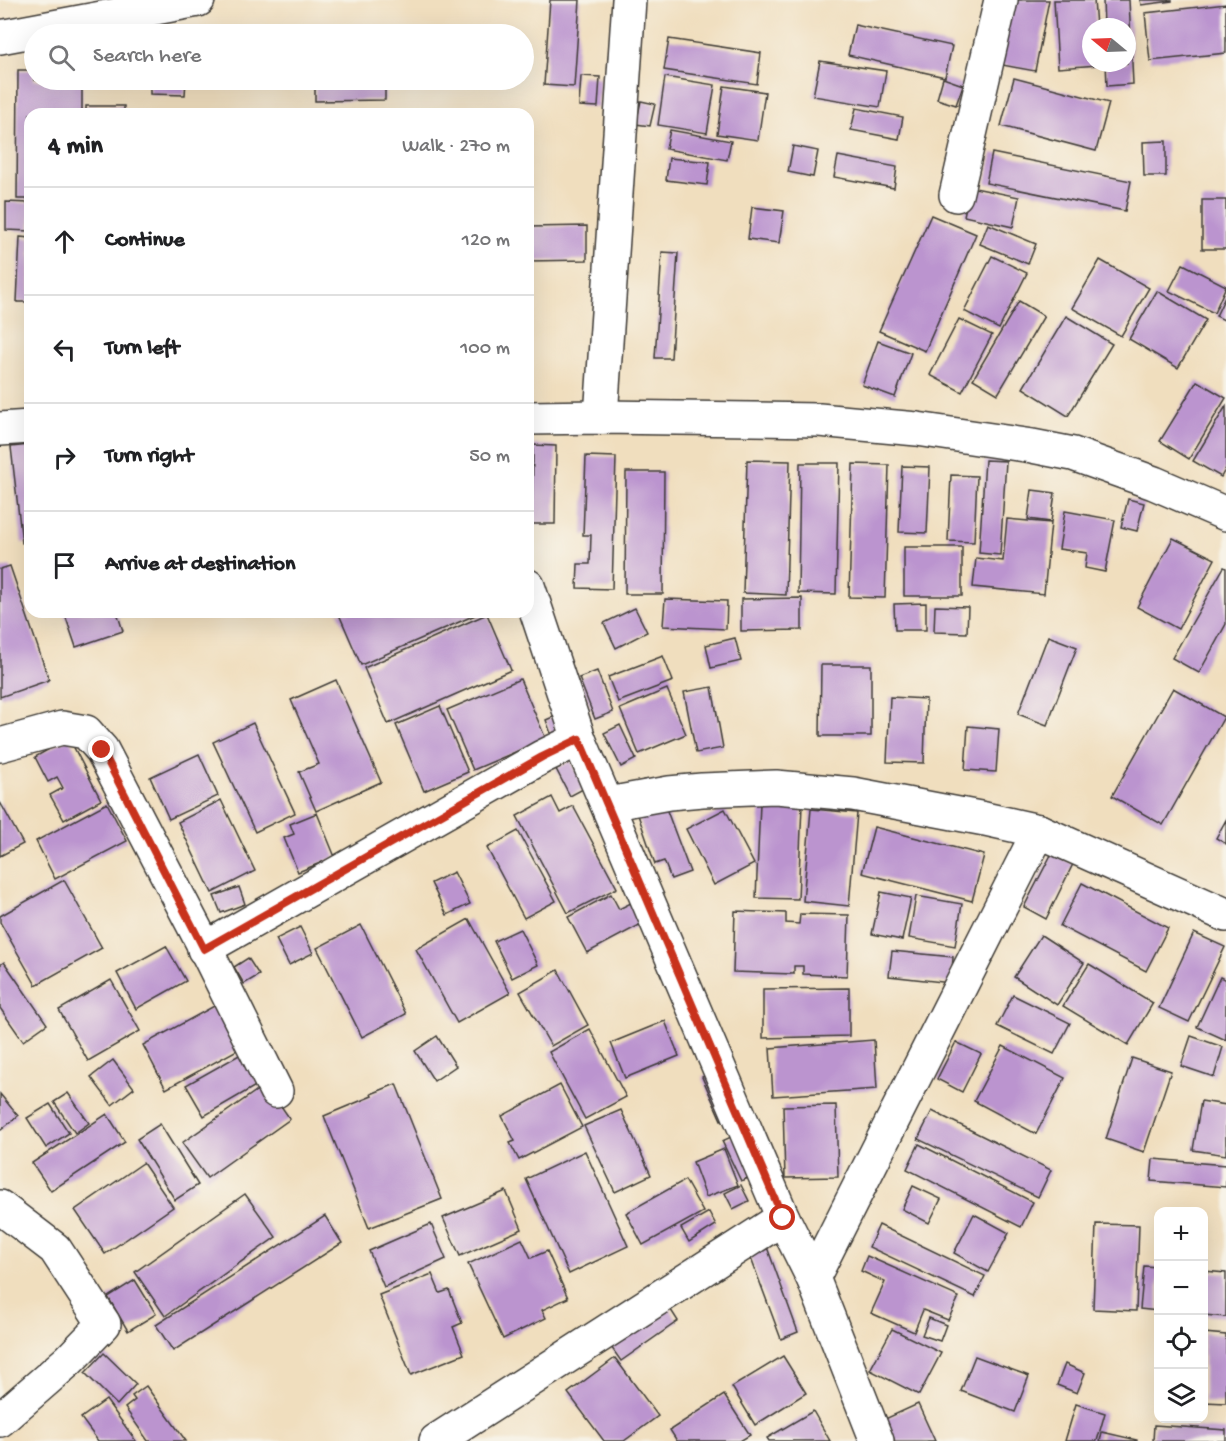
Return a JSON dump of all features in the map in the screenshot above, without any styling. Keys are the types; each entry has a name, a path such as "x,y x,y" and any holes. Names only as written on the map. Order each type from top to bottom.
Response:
{"street":[{"path":"70,24 198,0"},
{"path":"601,417 628,0"},
{"path":"956,195 1001,0"},
{"path":"0,37 24,33"},
{"path":"534,418 601,417 863,423 1032,446 1073,454 1154,483 1226,514"},
{"path":"0,429 24,427"},
{"path":"534,604 579,739 783,1218 813,1278 877,1441"},
{"path":"0,744 62,728 86,732 102,750 276,1091"},
{"path":"204,949 542,757 579,739"},
{"path":"608,804 669,793 776,787 853,794 1039,831 1226,915"},
{"path":"813,1278 1039,831"},
{"path":"0,1207 55,1249 104,1324 69,1360 0,1420"},
{"path":"438,1440 783,1218"}],"building":[{"path":"550,0 580,0 574,87 544,85"},
{"path":"1010,0 1049,0 1035,71 997,64"},
{"path":"1054,0 1094,0 1095,18 1082,18 1082,66 1058,68"},
{"path":"1103,0 1129,0 1130,18 1104,18"},
{"path":"1140,0 1172,0 1172,1 1141,5"},
{"path":"1226,4 1226,53 1150,61 1145,13"},
{"path":"855,25 952,46 945,77 848,55"},
{"path":"669,39 761,53 757,84 664,70"},
{"path":"820,61 886,71 880,107 813,96"},
{"path":"18,70 24,70 24,90 82,90 82,108 24,108 24,199 17,199"},
{"path":"1106,72 1132,72 1133,84 1107,86"},
{"path":"581,76 600,77 598,107 579,106"},
{"path":"665,77 715,85 707,133 658,125"},
{"path":"943,78 963,85 956,105 937,99"},
{"path":"1014,78 1109,103 1096,151 1001,126"},
{"path":"724,86 765,92 758,140 717,134"},
{"path":"150,90 185,90 185,95 150,94"},
{"path":"315,90 385,90 385,100 315,101"},
{"path":"641,101 655,104 650,126 636,124"},
{"path":"86,106 124,106 124,108 86,108"},
{"path":"856,108 903,117 899,139 851,130"},
{"path":"670,130 731,141 727,160 666,149"},
{"path":"1166,141 1166,176 1144,176 1143,142"},
{"path":"793,146 818,151 813,177 788,172"},
{"path":"992,153 1131,181 1125,211 986,183"},
{"path":"838,156 897,167 894,188 834,177"},
{"path":"669,158 710,162 707,185 666,180"},
{"path":"970,187 1019,197 1013,227 964,216"},
{"path":"1202,200 1226,200 1226,249 1202,249"},
{"path":"6,202 24,203 24,231 6,230"},
{"path":"752,207 784,211 779,243 748,239"},
{"path":"931,215 976,234 925,351 879,331"},
{"path":"988,224 1036,244 1028,264 980,244"},
{"path":"587,226 587,260 534,261 534,227"},
{"path":"20,237 24,237 24,302 17,302"},
{"path":"662,252 678,253 671,358 655,358"},
{"path":"992,256 1027,273 999,329 964,311"},
{"path":"1100,260 1149,288 1121,336 1072,308"},
{"path":"1183,264 1226,286 1214,313 1169,291"},
{"path":"1157,291 1206,320 1178,368 1129,339"},
{"path":"1226,295 1226,321 1216,316"},
{"path":"1019,301 1044,316 998,394 973,379"},
{"path":"1066,316 1112,344 1068,416 1023,388"},
{"path":"959,319 992,335 962,392 930,375"},
{"path":"878,341 911,353 895,397 862,385"},
{"path":"1197,381 1226,398 1189,459 1160,441"},
{"path":"1226,406 1226,468 1221,477 1193,461"},
{"path":"534,445 556,446 555,524 534,524"},
{"path":"24,446 24,543 22,543 11,447"},
{"path":"586,456 616,457 612,589 577,588 578,564 590,564 591,535 583,535"},
{"path":"747,460 790,461 786,595 743,593"},
{"path":"985,460 1006,461 1000,555 979,553"},
{"path":"800,463 839,463 836,594 798,593"},
{"path":"853,464 889,465 885,598 849,597"},
{"path":"902,466 930,467 927,533 899,532"},
{"path":"626,472 664,472 663,594 625,594"},
{"path":"951,475 977,476 974,542 948,541"},
{"path":"1032,490 1055,493 1051,522 1028,519"},
{"path":"1128,499 1144,503 1137,531 1121,527"},
{"path":"1065,511 1115,520 1105,572 1085,568 1087,553 1059,549"},
{"path":"1007,519 1051,523 1044,594 973,587 976,558 1003,561"},
{"path":"1173,538 1215,559 1178,629 1137,607"},
{"path":"904,547 962,547 962,596 904,596"},
{"path":"10,566 24,607 24,618 28,618 49,680 0,697 0,569"},
{"path":"1224,567 1226,568 1226,624 1199,673 1172,658"},
{"path":"802,598 802,630 741,631 741,599"},
{"path":"665,599 727,601 726,629 663,626"},
{"path":"926,603 926,630 895,630 894,604"},
{"path":"935,606 968,607 967,633 934,632"},
{"path":"635,608 647,632 616,648 604,623"},
{"path":"66,618 119,618 123,631 76,647"},
{"path":"341,618 468,618 361,665"},
{"path":"478,618 489,618 511,670 388,724 364,668"},
{"path":"1048,636 1077,647 1047,725 1018,714"},
{"path":"735,638 741,661 711,668 706,645"},
{"path":"663,656 673,681 618,702 608,677"},
{"path":"821,665 871,665 871,736 820,736"},
{"path":"597,671 613,712 595,719 579,678"},
{"path":"520,679 546,739 473,770 447,710"},
{"path":"336,680 381,782 316,811 299,772 319,764 291,700"},
{"path":"712,687 723,748 696,753 684,692"},
{"path":"1173,688 1224,717 1163,825 1112,796"},
{"path":"667,689 686,734 639,754 620,709"},
{"path":"890,697 926,699 924,763 887,762"},
{"path":"440,706 468,772 424,791 396,725"},
{"path":"560,714 567,733 553,739 546,720"},
{"path":"253,723 295,813 255,832 213,742"},
{"path":"620,725 636,759 621,767 604,733"},
{"path":"968,726 999,729 996,772 965,770"},
{"path":"69,738 101,800 64,820 50,795 63,788 57,777 48,782 35,757"},
{"path":"199,754 218,796 169,819 150,777"},
{"path":"571,761 585,788 570,796 556,769"},
{"path":"552,797 560,813 573,806 617,888 568,913 517,816"},
{"path":"221,800 255,871 212,893 178,822"},
{"path":"0,802 23,844 0,856"},
{"path":"107,803 127,841 55,879 36,841"},
{"path":"664,803 690,872 671,879 664,861 655,864 637,812"},
{"path":"760,803 802,805 798,899 756,898"},
{"path":"725,809 754,864 714,885 686,829"},
{"path":"811,809 857,813 849,906 803,901"},
{"path":"317,813 335,857 298,872 284,838 294,834 290,824"},
{"path":"1226,820 1226,844 1216,838"},
{"path":"874,827 984,855 972,901 862,873"},
{"path":"518,831 556,901 524,918 487,848"},
{"path":"1052,853 1073,864 1046,919 1024,907"},
{"path":"454,872 470,904 447,915 431,883"},
{"path":"64,880 102,948 36,985 0,922 0,916"},
{"path":"1082,883 1168,928 1146,971 1060,926"},
{"path":"239,887 245,904 221,913 214,896"},
{"path":"881,892 911,898 902,940 872,934"},
{"path":"611,894 619,909 639,899 649,920 587,953 568,917"},
{"path":"916,896 962,904 955,946 909,938"},
{"path":"735,911 786,913 786,923 799,924 800,914 849,915 847,976 803,974 803,966 794,966 794,974 733,972"},
{"path":"469,919 510,993 457,1023 416,949"},
{"path":"361,925 406,1014 362,1037 317,948"},
{"path":"300,927 313,953 289,965 276,939"},
{"path":"520,929 538,965 512,978 494,941"},
{"path":"1194,933 1225,947 1189,1022 1159,1008"},
{"path":"1041,935 1084,963 1057,1005 1014,977"},
{"path":"166,946 186,981 136,1009 117,973"},
{"path":"892,951 953,957 951,983 889,976"},
{"path":"248,958 259,975 244,984 234,967"},
{"path":"4,962 47,1024 23,1041 0,1008 0,965"},
{"path":"1089,964 1153,1003 1128,1045 1063,1006"},
{"path":"558,970 588,1025 551,1046 520,992"},
{"path":"1220,977 1226,980 1226,1040 1197,1027"},
{"path":"111,980 140,1031 88,1061 59,1010"},
{"path":"849,988 849,1036 763,1038 763,989"},
{"path":"1013,995 1070,1023 1054,1054 997,1026"},
{"path":"216,1005 239,1049 166,1089 143,1045"},
{"path":"665,1021 679,1056 625,1078 611,1043"},
{"path":"590,1029 626,1097 585,1119 549,1052"},
{"path":"437,1036 456,1066 434,1081 415,1051"},
{"path":"1191,1036 1223,1047 1214,1077 1181,1066"},
{"path":"874,1040 877,1089 773,1096 770,1048"},
{"path":"956,1042 981,1054 962,1092 937,1079"},
{"path":"1003,1046 1065,1078 1036,1134 974,1101"},
{"path":"241,1054 259,1084 204,1116 186,1085"},
{"path":"1132,1058 1171,1071 1144,1152 1106,1139"},
{"path":"113,1060 134,1088 112,1105 91,1077"},
{"path":"714,1071 734,1114 721,1120 702,1077"},
{"path":"266,1084 290,1119 207,1178 182,1143"},
{"path":"396,1084 442,1199 369,1228 324,1116"},
{"path":"560,1085 582,1127 519,1160 510,1143 515,1141 502,1116"},
{"path":"68,1093 89,1123 75,1133 54,1102"},
{"path":"0,1094 18,1116 1,1130 0,1129"},
{"path":"1201,1101 1226,1105 1226,1155 1193,1150"},
{"path":"50,1104 69,1133 46,1148 27,1118"},
{"path":"836,1105 838,1177 785,1178 783,1106"},
{"path":"621,1110 651,1175 615,1192 584,1126"},
{"path":"932,1111 1051,1170 1038,1197 918,1139"},
{"path":"107,1114 125,1142 51,1191 32,1163"},
{"path":"160,1124 198,1185 175,1200 137,1139"},
{"path":"740,1133 758,1173 741,1181 722,1141"},
{"path":"919,1144 1033,1202 1021,1227 907,1169"},
{"path":"724,1149 738,1185 706,1197 693,1162"},
{"path":"585,1151 628,1246 569,1274 526,1179"},
{"path":"1153,1159 1226,1165 1226,1187 1151,1181"},
{"path":"143,1163 173,1207 105,1254 75,1210"},
{"path":"685,1180 703,1212 643,1245 626,1213"},
{"path":"741,1185 749,1201 733,1209 725,1193"},
{"path":"913,1186 941,1199 929,1223 902,1209"},
{"path":"506,1191 522,1229 460,1256 443,1218"},
{"path":"245,1194 276,1237 165,1316 135,1272"},
{"path":"709,1212 716,1225 689,1242 681,1228"},
{"path":"974,1214 1009,1233 988,1272 954,1253"},
{"path":"325,1216 342,1243 173,1351 156,1325"},
{"path":"431,1224 446,1259 384,1287 369,1251"},
{"path":"1096,1224 1139,1225 1136,1311 1093,1309"},
{"path":"879,1225 985,1276 975,1297 869,1247"},
{"path":"522,1239 531,1258 547,1251 568,1298 542,1310 546,1318 503,1339 468,1264"},
{"path":"767,1247 798,1332 781,1339 749,1253"},
{"path":"867,1256 959,1297 948,1320 923,1310 914,1332 871,1313 885,1282 861,1271"},
{"path":"1144,1266 1154,1267 1154,1311 1140,1309"},
{"path":"1208,1271 1226,1273 1226,1317 1208,1315"},
{"path":"432,1274 440,1293 449,1290 462,1323 453,1327 464,1354 411,1375 379,1295"},
{"path":"135,1280 156,1314 128,1331 108,1297"},
{"path":"662,1296 678,1321 621,1361 604,1337"},
{"path":"929,1318 946,1325 940,1341 922,1335"},
{"path":"892,1329 941,1353 919,1395 870,1370"},
{"path":"1208,1333 1226,1335 1226,1403 1208,1402"},
{"path":"104,1353 136,1384 117,1405 85,1373"},
{"path":"783,1356 806,1393 755,1425 732,1387"},
{"path":"975,1356 1029,1376 1015,1412 961,1391"},
{"path":"615,1358 658,1416 624,1441 604,1441 568,1393"},
{"path":"1065,1364 1085,1373 1077,1393 1057,1385"},
{"path":"146,1386 186,1441 148,1441 125,1408 135,1400 132,1396"},
{"path":"724,1395 750,1435 740,1441 677,1441 670,1430"},
{"path":"106,1400 136,1441 98,1441 81,1418"},
{"path":"918,1404 935,1441 895,1441 885,1419"},
{"path":"1076,1404 1105,1413 1097,1441 1065,1441"},
{"path":"813,1411 830,1441 769,1441 767,1438"},
{"path":"1154,1425 1226,1430 1226,1441 1153,1441"},
{"path":"1102,1432 1137,1440 1137,1441 1100,1441"}],"route":[{"path":"102,750 204,949 542,757 579,739 783,1218"}]}
